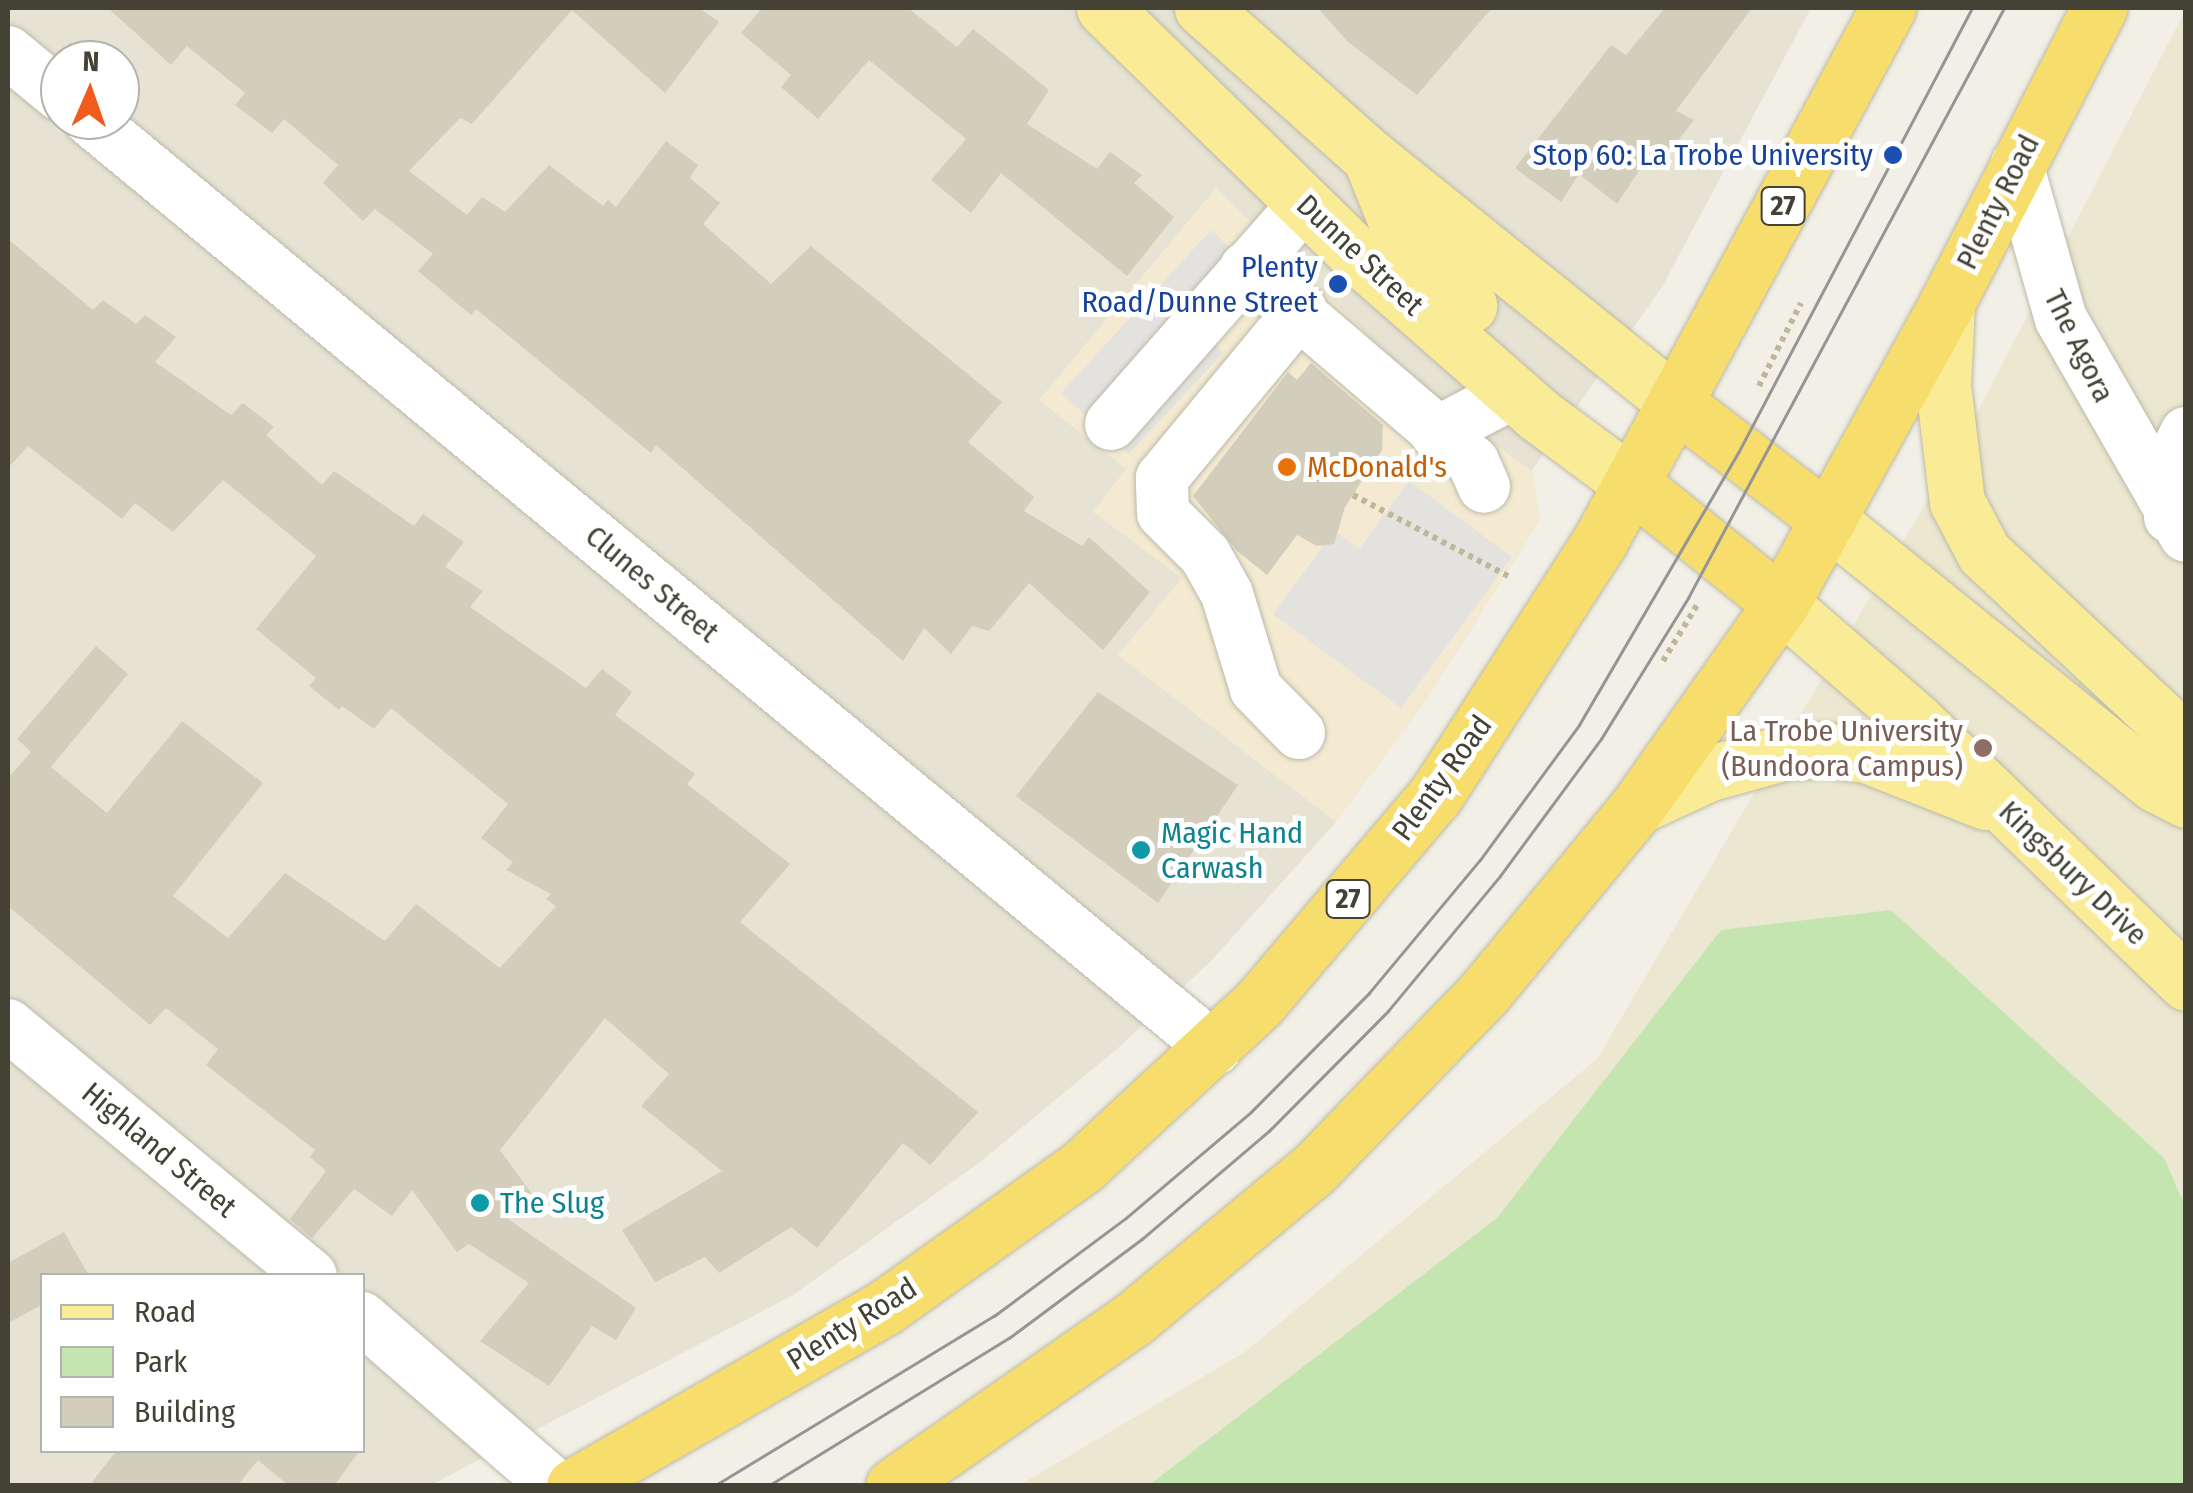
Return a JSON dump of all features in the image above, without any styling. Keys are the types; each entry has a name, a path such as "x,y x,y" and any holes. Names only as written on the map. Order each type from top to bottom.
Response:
{"highway":[{"name":"Plenty Road","path":"574,1486 884,1308 1083,1166 1215,1049 1435,796 1678,405 1888,8"},
{"name":"Plenty Road","path":"893,1486 1132,1320 1314,1170 1484,993 1638,806 1781,604 1948,303 2099,8"},
{"path":"1678,405 1828,520"},
{"path":"1632,484 1781,604"}],"main road":[{"name":"Dunne Street","path":"1104,8 1292,191 1513,393 1632,484"},
{"path":"1202,8 1370,157 1678,405"},
{"path":"1278,74 1292,191"},
{"path":"1370,157 1404,242 1530,366 1530,382 1513,393"},
{"path":"1948,303 1944,385 1957,502 1984,552 2186,742"},
{"path":"1828,520 2156,784 2186,800"},
{"name":"Kingsbury Drive","path":"1781,604 1837,648 2186,983"},
{"path":"1638,806 1710,773 1786,752 1825,750 1866,755 2007,810"}],"street":[{"path":"8,52 40,78"},
{"name":"Clunes Street","path":"114,140 1215,1049"},
{"name":"The Agora","path":"2017,164 2060,319 2178,526"},
{"path":"1112,424 1246,268 1292,191"},
{"path":"1246,268 1301,310 1472,462 1484,487"},
{"path":"1301,310 1162,478 1163,513 1205,555 1218,580 1210,639 1218,677 1259,720 1307,736"},
{"path":"1436,433 1513,393"},
{"name":"The Agora","path":"2178,526 2170,468 2186,433"},
{"name":"Highland Street","path":"8,1025 307,1273"},
{"path":"365,1321 556,1486"}],"path":[{"path":"1758,386 1801,303"},
{"path":"1353,495 1512,578"},
{"path":"1662,661 1696,605"}],"shaded area":[{"path":"8,8 1811,8 1662,287 1532,470 1540,520 1427,699 1336,822 1211,961 1117,1049 979,1163 793,1295 431,1485 8,1486"},
{"name":"La Trobe University (Bundoora Campus)","path":"2185,11 2185,1485 1018,1486 1245,1352 1597,1059 1964,438"},
{"path":"1216,188 1436,401 1532,471 1540,520 1427,699 1336,822 1118,655 1182,578 1093,512 1126,469 1039,400"},
{"path":"1211,230 1262,277 1207,338 1223,353 1129,454 1061,393"},
{"path":"1409,481 1512,557 1401,708 1273,614 1334,531 1359,549"}],"green space":[{"path":"1891,910 2164,1158 2185,1206 2185,1485 1149,1485 1497,1218 1721,930"}],"building":[{"path":"108,8 699,8 719,22 665,93 572,10 472,124 460,118 409,171 467,215 482,197 505,212 549,165 603,206 608,200 616,207 666,141 698,165 690,178 720,203 703,224 771,284 811,246 1002,402 968,442 1034,497 1024,511 1082,546 1089,537 1150,592 1103,650 1029,583 989,631 972,626 951,654 924,628 903,661 656,445 651,453 476,309 471,315 418,271 433,254 375,209 363,221 323,183 338,165 284,119 272,133 235,105 245,93 187,46 171,65"},
{"path":"762,8 908,8 957,47 973,29 1049,90 1027,124 1097,169 1110,152 1142,175 1134,183 1174,217 1127,276 1001,173 971,213 931,180 966,139 869,60 818,119 781,87 791,75 741,33"},
{"path":"1318,8 1492,8 1417,95 1347,41"},
{"path":"1665,8 1752,8 1676,111 1694,120 1662,161 1651,153 1617,204 1579,174 1561,202 1515,168 1611,45 1626,55"},
{"path":"8,239 93,310 103,300 136,324 145,315 176,337 155,362 231,415 243,403 274,427 266,435 322,485 334,471 414,526 423,514 464,542 445,567 483,591 470,607 586,688 602,669 632,692 615,715 695,774 687,784 790,864 740,922 978,1112 930,1165 903,1143 817,1248 791,1227 719,1273 705,1257 655,1282 622,1230 722,1171 641,1106 669,1074 605,1018 500,1150 534,1197 505,1217 636,1308 616,1340 592,1326 549,1386 480,1341 529,1283 469,1244 457,1252 412,1190 392,1216 354,1189 312,1238 290,1219 326,1171 310,1157 315,1150 206,1065 218,1049 166,1008 150,1025 8,906 8,778 31,752 17,739 96,646 128,674 51,767 107,813 182,721 263,783 173,896 228,938 285,873 385,941 416,904 500,968 556,906 546,899 551,894 506,870 513,862 481,838 508,804 391,708 374,729 342,706 339,710 309,686 316,678 256,629 316,556 223,480 173,532 135,503 122,519 28,446 8,468"},
{"name":"McDonald's","path":"1311,363 1383,425 1382,450 1345,507 1334,544 1317,546 1297,535 1267,575 1237,551 1193,496 1288,372 1297,380"},
{"name":"Magic Hand Carwash","path":"1098,692 1238,785 1158,903 1016,796"},
{"path":"64,1232 87,1273 40,1273 40,1306 8,1323 8,1263"},
{"path":"115,1453 358,1453 334,1486 289,1486 258,1460 237,1486 89,1486"}],"tram line":[{"path":"714,1486 994,1316 1126,1218 1251,1112 1369,993 1480,860 1579,725 1738,453 1972,8"},
{"path":"768,1486 1009,1338 1142,1239 1269,1131 1388,1011 1500,876 1601,739 1688,598 2004,8"}],"place":[{"name":"Stop 60: La Trobe University","path":"1893,155"},
{"name":"Plenty Road/Dunne Street","path":"1338,284"},
{"name":"McDonald's","path":"1287,467"},
{"name":"La Trobe University (Bundoora Campus)","path":"1983,748"},
{"name":"Magic Hand Carwash","path":"1141,850"},
{"name":"The Slug","path":"480,1203"}]}
